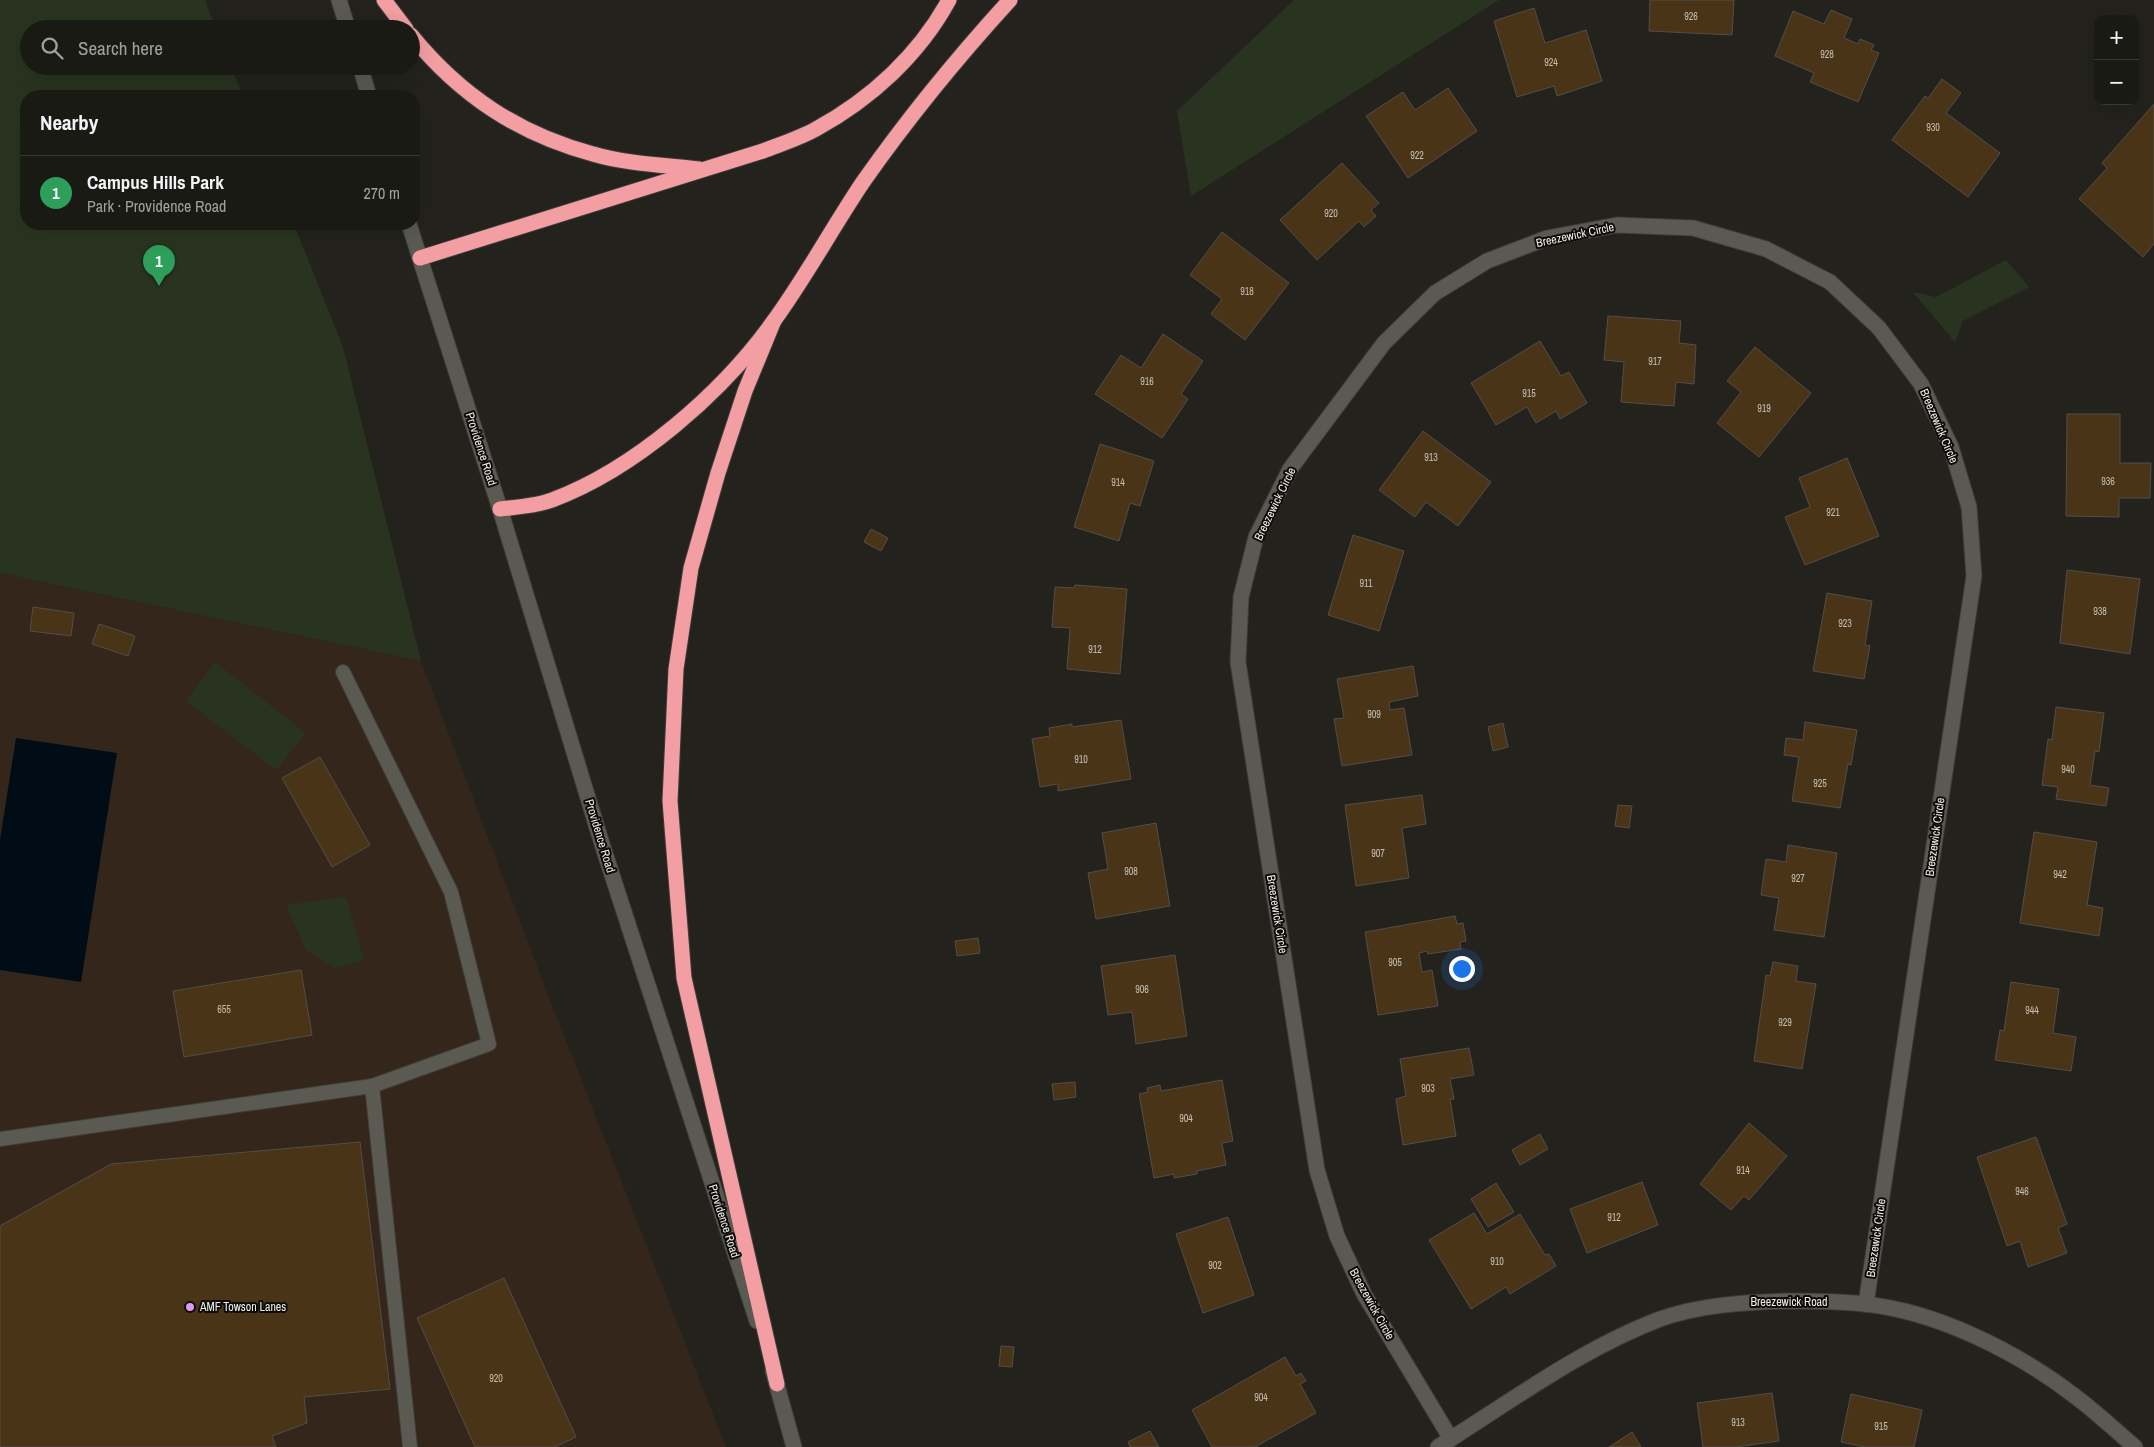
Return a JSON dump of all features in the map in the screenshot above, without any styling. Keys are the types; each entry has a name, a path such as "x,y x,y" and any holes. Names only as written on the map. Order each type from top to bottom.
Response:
{"highway":[{"path":"384,0 399,20"},
{"path":"420,258 763,152 816,129 862,99 896,71 919,46 949,0"},
{"path":"500,510 551,500 600,477 643,449 691,412 731,373 773,323 862,184 919,106 1010,0"},
{"path":"420,46 432,60 470,94 509,122 594,155 706,170"},
{"path":"773,323 745,391 718,473 691,568 676,669 670,801 684,978 777,1384"}],"street":[{"path":"339,0 345,20"},
{"path":"363,75 367,90"},
{"name":"Breezewick Circle","path":"1445,1443 1364,1294 1337,1236 1317,1170 1238,662 1241,596 1256,537 1290,469 1384,343 1435,293 1487,261 1547,238 1617,225 1693,228 1766,249 1830,282 1879,328 1921,384 1951,447 1966,498 1974,576 1866,1304"},
{"name":"Providence Road","path":"411,230 500,510 602,844 777,1384 794,1447"},
{"name":"Breezewick Road","path":"1445,1443 1574,1362 1616,1338 1662,1319 1702,1308 1751,1302 1809,1301 1866,1304 1915,1315 1966,1332 2004,1351 2076,1397 2135,1447"}],"lane":[{"path":"0,1139 372,1086 489,1044 451,892 343,672"},
{"path":"372,1086 410,1447"}],"shaded area":[{"path":"0,573 421,661 550,1000 726,1447 0,1447"},
{"path":"16,738 117,753 81,982 0,970 0,840"}],"green space":[{"path":"0,0 205,0 213,20 20,20 20,75 235,75 241,90 20,90 20,230 296,230 343,347 421,661 0,573"},
{"path":"1294,0 1499,0 1191,196 1177,111"},
{"path":"2006,260 2029,287 1963,321 1955,342 1913,292 1936,297"},
{"path":"215,662 306,733 276,770 186,701"},
{"path":"346,897 364,960 335,968 306,950 286,905"}],"building":[{"path":"1650,0 1734,0 1732,35 1649,31"},
{"path":"1534,8 1545,43 1586,30 1602,81 1557,96 1554,86 1517,97 1494,21"},
{"path":"1831,10 1852,19 1844,38 1858,44 1860,39 1874,45 1871,50 1879,53 1858,102 1810,82 1814,73 1775,56 1793,11 1824,24"},
{"path":"1942,79 1961,93 1946,113 2000,153 1968,197 1892,140 1925,96 1928,98"},
{"path":"1448,88 1477,131 1408,178 1366,116 1403,92 1415,110"},
{"path":"2154,104 2154,244 2143,257 2079,199 2107,168 2102,163"},
{"path":"1342,163 1379,203 1371,210 1376,216 1364,227 1359,221 1317,260 1280,220"},
{"path":"1222,232 1289,283 1245,340 1211,314 1222,299 1190,275"},
{"path":"1608,316 1681,321 1679,343 1696,345 1694,384 1676,382 1674,406 1621,402 1624,362 1604,360"},
{"path":"1163,334 1203,361 1181,394 1188,399 1162,438 1095,394 1121,355 1141,368"},
{"path":"1540,341 1561,376 1569,372 1587,403 1560,419 1556,411 1536,423 1527,407 1496,425 1471,383"},
{"path":"1755,347 1811,393 1759,457 1717,423 1741,392 1727,381"},
{"path":"2067,414 2120,414 2120,463 2151,463 2150,498 2119,498 2119,517 2066,516"},
{"path":"1423,431 1491,482 1458,526 1426,502 1415,517 1379,490"},
{"path":"1100,444 1154,461 1140,506 1130,503 1119,541 1074,527"},
{"path":"1847,458 1879,536 1805,565 1785,517 1810,507 1799,478"},
{"path":"871,529 888,538 881,551 864,542"},
{"path":"1353,535 1404,551 1379,631 1328,615"},
{"path":"2067,570 2140,579 2130,654 2060,643"},
{"path":"1075,585 1127,589 1120,674 1067,669 1070,628 1052,627 1055,587 1074,588"},
{"path":"1827,593 1872,601 1865,645 1870,646 1864,679 1813,671"},
{"path":"33,607 74,613 71,636 30,631"},
{"path":"99,624 135,636 128,656 92,644"},
{"path":"1413,666 1418,696 1389,702 1390,710 1404,708 1412,755 1342,766 1334,719 1344,718 1337,679"},
{"path":"2056,707 2104,713 2099,752 2095,751 2090,785 2109,788 2106,806 2056,799 2058,787 2042,785 2048,739 2052,740"},
{"path":"1121,720 1131,779 1058,791 1058,784 1040,787 1032,739 1050,736 1049,728 1072,724 1072,727"},
{"path":"1805,722 1857,730 1851,765 1848,764 1840,808 1792,801 1799,757 1784,755 1786,738 1803,740"},
{"path":"1503,723 1508,747 1493,751 1488,727"},
{"path":"320,757 370,845 332,867 282,778"},
{"path":"1422,795 1426,824 1402,828 1409,878 1356,886 1345,805"},
{"path":"1618,805 1632,806 1629,828 1615,826"},
{"path":"1156,823 1170,906 1096,919 1088,873 1108,869 1102,833"},
{"path":"2034,832 2097,842 2087,905 2103,908 2099,936 2020,923"},
{"path":"1788,845 1837,853 1824,937 1774,930 1779,898 1761,895 1766,859 1786,862"},
{"path":"1455,916 1457,924 1463,923 1466,941 1460,942 1461,949 1428,954 1427,951 1419,953 1422,972 1432,970 1438,1006 1378,1015 1365,932"},
{"path":"978,938 980,953 957,956 955,941"},
{"path":"1175,955 1187,1036 1136,1044 1132,1012 1108,1015 1101,966"},
{"path":"1773,962 1798,966 1796,981 1816,984 1802,1069 1754,1061 1766,975 1770,976"},
{"path":"301,970 312,1035 184,1057 173,991"},
{"path":"2011,982 2059,989 2053,1033 2076,1037 2071,1071 1995,1060 2000,1030 2004,1031"},
{"path":"1469,1048 1474,1075 1450,1079 1454,1099 1450,1099 1456,1136 1403,1145 1396,1099 1406,1096 1400,1059"},
{"path":"1222,1080 1233,1141 1222,1143 1226,1165 1197,1171 1197,1174 1174,1178 1174,1174 1154,1178 1139,1094 1148,1092 1147,1088 1160,1085 1161,1091"},
{"path":"1075,1082 1076,1097 1054,1100 1052,1084"},
{"path":"1749,1123 1787,1156 1749,1200 1744,1196 1731,1210 1700,1184"},
{"path":"1540,1134 1548,1149 1520,1165 1512,1150"},
{"path":"2036,1137 2067,1224 2058,1228 2067,1253 2028,1267 2020,1241 2007,1246 1977,1157"},
{"name":"AMF Towson Lanes","path":"360,1142 390,1389 304,1397 307,1423 272,1436 276,1447 0,1447 0,1226 111,1164"},
{"path":"1642,1182 1658,1225 1587,1253 1570,1209"},
{"path":"1496,1183 1514,1212 1488,1227 1471,1199"},
{"path":"1474,1213 1487,1234 1520,1214 1545,1255 1549,1254 1556,1266 1510,1294 1506,1287 1471,1309 1429,1240"},
{"path":"1228,1217 1254,1295 1203,1313 1176,1234"},
{"path":"504,1278 576,1437 555,1447 475,1447 417,1318"},
{"path":"1001,1346 1014,1347 1012,1367 999,1366"},
{"path":"1285,1357 1296,1376 1301,1373 1306,1381 1300,1384 1316,1413 1255,1447 1212,1447 1192,1410"},
{"path":"1772,1393 1779,1441 1736,1447 1703,1447 1697,1403"},
{"path":"1851,1394 1922,1410 1914,1447 1865,1447 1841,1442"},
{"path":"1150,1431 1159,1447 1130,1447 1128,1442"},
{"path":"1632,1432 1641,1447 1609,1447"}],"place":[{"name":"Campus Hills Park","path":"159,286"},
{"name":"AMF Towson Lanes","path":"190,1307"}]}
